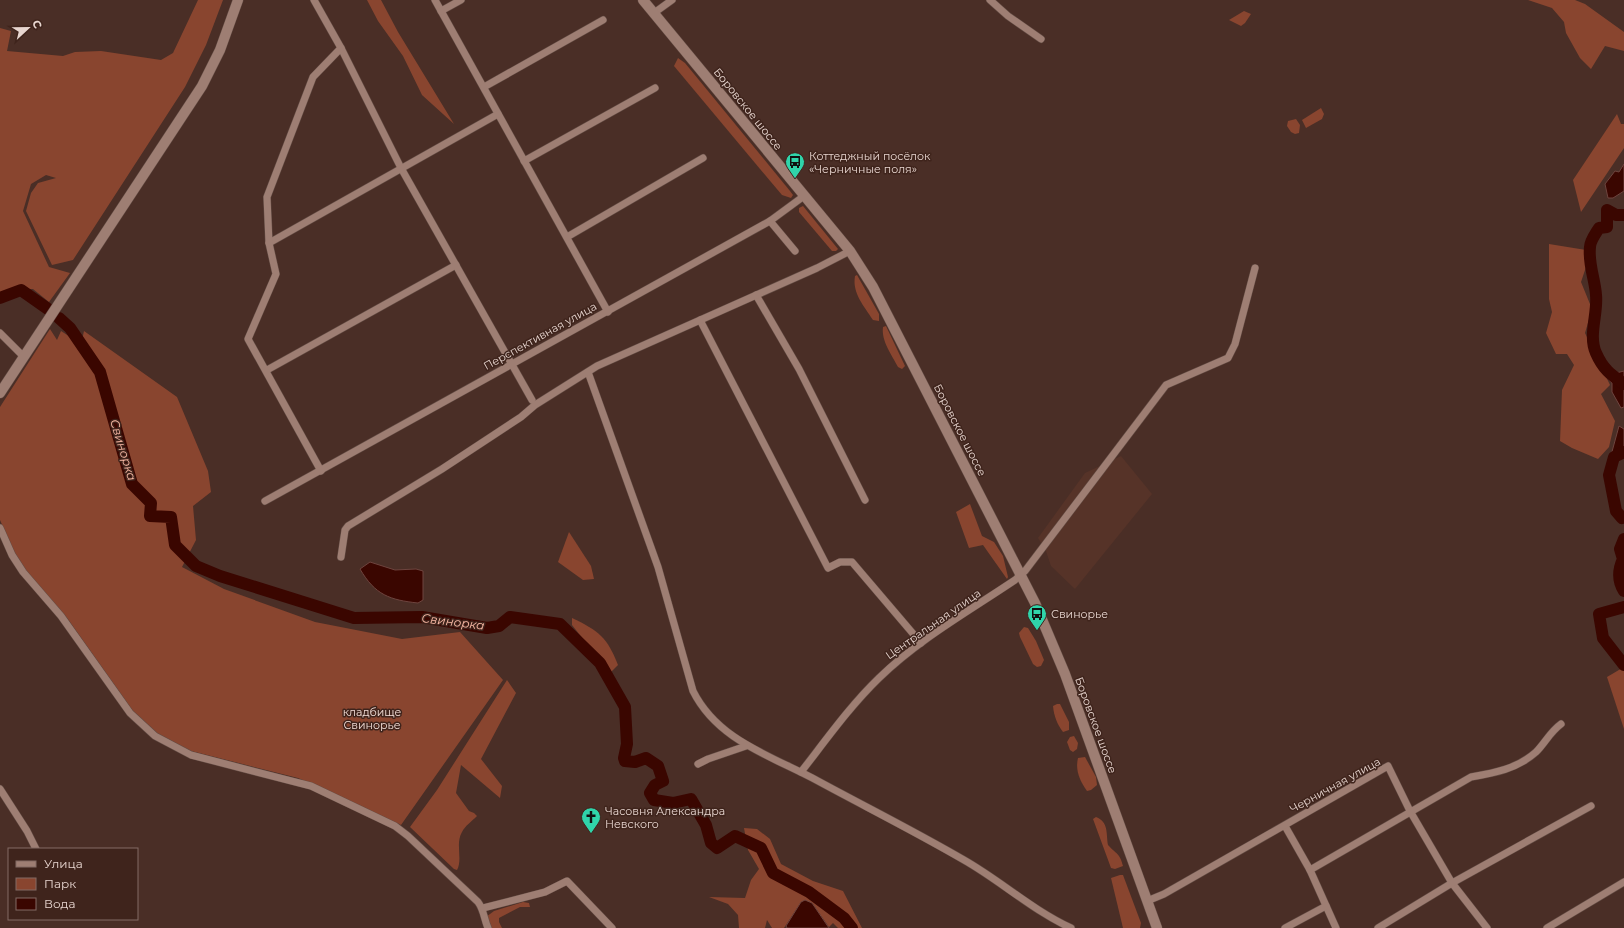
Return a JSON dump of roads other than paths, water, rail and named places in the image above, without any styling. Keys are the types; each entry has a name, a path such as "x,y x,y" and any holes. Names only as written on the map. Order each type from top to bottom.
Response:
{"main road":[{"path":"0,393 202,86 220,50 238,0"},
{"name":"Боровское шоссе","path":"643,0 850,251 879,299 1021,574 1065,674 1157,928"}],"street":[{"path":"314,0 341,48 401,168 532,400"},
{"path":"435,0 608,312"},
{"path":"441,11 461,0"},
{"path":"654,14 672,0"},
{"path":"990,0 1008,16 1041,39"},
{"path":"484,87 602,20"},
{"path":"321,471 267,370 248,338 276,274 268,243 267,197 313,77 341,48"},
{"path":"524,161 655,88"},
{"path":"268,243 498,114"},
{"path":"567,238 703,158"},
{"name":"Перспективная улица","path":"265,501 770,221 804,196"},
{"path":"770,221 795,251"},
{"path":"341,557 345,530 348,526 442,469 520,417 535,405 588,372 756,294 817,268 850,251"},
{"path":"267,370 456,265"},
{"name":"Центральная улица","path":"801,772 877,679 921,643 1015,580 1025,571 1166,385 1228,358 1234,344 1255,268"},
{"path":"756,294 799,369 865,500"},
{"path":"700,320 828,568 840,562 852,562 921,643"},
{"path":"0,333 23,356"},
{"path":"588,372 658,567 693,691 703,708 714,720 746,746 801,772 966,861 1027,903 1071,928"},
{"path":"0,528 12,556 23,572 61,616 130,713 149,732 191,755 311,786 395,826 408,836 483,908 483,916 488,928"},
{"path":"1310,870 1471,777 1494,774 1518,764 1536,751 1561,724"},
{"path":"698,764 746,746"},
{"name":"Черничная улица","path":"1147,902 1285,826 1388,766 1410,811 1452,883 1487,928"},
{"path":"0,789 27,831 36,848"},
{"path":"1378,928 1452,883 1591,806"},
{"path":"1285,826 1310,870 1336,928"},
{"path":"483,908 545,892 567,881 612,928"},
{"path":"1547,928 1624,882"},
{"path":"1285,928 1326,906"}],"water":[{"path":"1624,164 1624,191 1613,198 1608,198 1605,184 1615,171 1619,172"},
{"path":"1603,362 1616,373 1624,371 1624,407 1621,408 1612,392 1612,383 1606,377 1600,365"},
{"path":"1619,426 1624,429 1624,458 1613,461 1610,459"},
{"path":"370,562 395,570 416,569 423,571 423,600 418,603 399,600 384,595 371,585 360,569"},
{"path":"805,900 812,903 829,928 787,928 786,926 801,902"}],"waterway":[{"path":"1624,215 1616,215 1607,210 1607,227 1599,228 1590,245 1591,265 1596,295 1596,310 1593,332 1594,346 1596,353 1604,367 1624,384"},
{"name":"Свинорка","path":"0,298 21,290 48,309"},
{"name":"Свинорка","path":"59,318 70,328 100,372 132,484 151,503 150,516 171,517 175,545 196,566 220,576 354,618 422,617 487,628 499,626 510,617 560,624 600,663 625,707 627,744 624,758 625,761 635,762 646,758 658,766 663,781 655,785 650,793 654,800 673,803 691,799 706,825 711,843 717,848 735,836 761,848 773,873 809,892 844,918 852,928"},
{"path":"1624,452 1614,457 1609,475 1616,511 1622,518 1624,517"},
{"path":"1624,539 1620,549 1623,559 1619,575 1620,583 1624,591"},
{"path":"1624,607 1599,614 1603,638 1624,665"}],"place":[{"name":"Коттеджный посёлок «Черничные поля»","path":"795,179"},
{"name":"Свинорье","path":"1037,631"},
{"name":"Часовня Александра Невского","path":"591,834"}],"park label":[{"name":"кладбище Свинорье","path":"372,718"}]}
